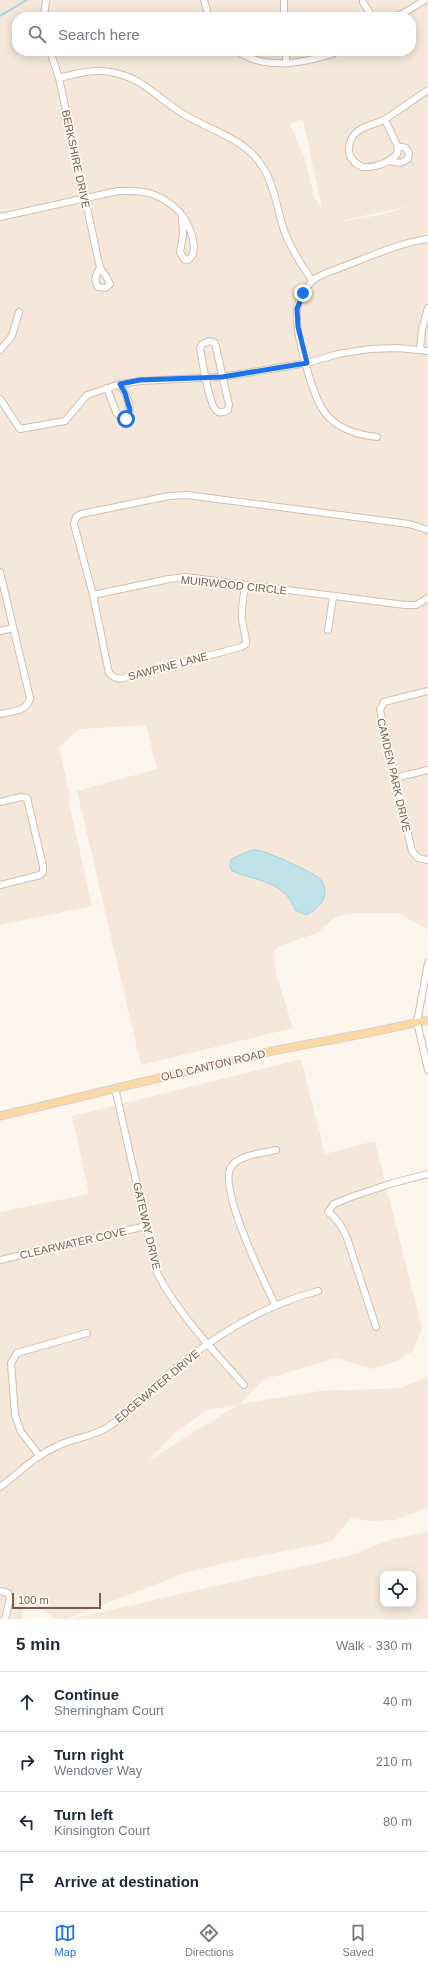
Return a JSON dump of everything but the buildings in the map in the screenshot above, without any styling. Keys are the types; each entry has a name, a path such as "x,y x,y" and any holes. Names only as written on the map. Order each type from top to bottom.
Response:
{"main road":[{"name":"OLD CANTON ROAD","path":"0,1116 272,1051 428,1020"}],"street":[{"path":"45,12 46,0"},
{"path":"204,0 208,12"},
{"path":"284,0 284,12"},
{"path":"405,12 425,0"},
{"path":"363,2 369,12"},
{"name":"BERKSHIRE DRIVE","path":"52,56 59,78 100,268"},
{"path":"247,56 268,62 286,63 302,62 323,56"},
{"path":"286,56 286,63"},
{"path":"59,78 85,72 109,72 132,78 152,90 180,112 230,137 249,149 264,169 276,194 285,232 293,252 312,280"},
{"path":"385,120 398,147 397,154 378,167 362,167 351,158 349,150 350,139 357,132 370,124 385,120 428,90"},
{"path":"390,160 401,163 408,159 409,155 407,149 398,147"},
{"path":"0,217 118,191 137,190 153,194 170,204 182,216 190,230 193,241 192,254 188,260 184,259 180,252 183,235 182,216"},
{"path":"377,437 363,435 342,427 326,415 316,399 298,327 297,309 303,293 312,280 413,241 428,239"},
{"path":"420,350 422,329 428,308"},
{"path":"0,350 12,336 19,312"},
{"path":"210,341 215,343 222,377 229,404 228,410 221,413 214,408 206,378 200,348 206,342 210,341"},
{"path":"0,400 20,429 65,421 87,395 120,384 140,380 222,377 307,363 338,354 370,350 398,348 428,351"},
{"path":"107,388 116,412 123,420 129,415 130,410 125,393 120,384"},
{"path":"93,595 74,524 76,518 81,514 169,496 186,495 409,524 428,530"},
{"path":"0,572 30,698 28,704 23,709 0,714"},
{"name":"MUIRWOOD CIRCLE","path":"93,595 169,579 186,577 405,605 416,605 428,598"},
{"name":"SAWPINE LANE","path":"93,595 109,673 120,679 241,647 246,644 242,613 245,584"},
{"path":"328,630 333,597"},
{"path":"0,631 13,628"},
{"name":"CAMDEN PARK DRIVE","path":"428,691 384,702 380,710 412,851 418,858 428,860"},
{"path":"395,778 428,770"},
{"path":"0,802 21,797 27,798 43,866 43,872 40,875 0,885"},
{"path":"428,963 417,1022 428,1070"},
{"name":"GATEWAY DRIVE","path":"115,1088 157,1273 167,1293 207,1343 244,1385"},
{"path":"275,1304 255,1266 238,1220 228,1180 230,1167 237,1160 276,1150"},
{"path":"376,1327 347,1238 338,1220 328,1212 334,1204 351,1197 393,1183 428,1174"},
{"name":"CLEARWATER COVE","path":"0,1260 146,1226"},
{"name":"EDGEWATER DRIVE","path":"0,1487 39,1455 59,1445 106,1428 123,1416 207,1343 236,1325 275,1304 318,1291"},
{"path":"39,1455 21,1432 15,1415 11,1363 17,1353 87,1333"},
{"path":"0,1591 8,1593 10,1599 5,1619"}],"shaded area":[{"path":"0,0 428,0 428,929 397,913 355,913 335,917 317,933 279,946 274,951 276,974 293,1028 141,1065 77,791 157,769 146,725 80,729 59,747 70,796 69,803 92,906 0,925","holes":["303,119 322,209 314,196 304,157 290,124","410,206 380,215 344,221 344,220"]},
{"path":"301,1059 325,1154 375,1141 422,1328 413,1351 397,1361 373,1369 336,1358 263,1380 240,1404 320,1391 401,1388 428,1376 428,1507 396,1520 370,1521 351,1518 331,1542 233,1561 185,1573 66,1619 56,1619 25,1598 21,1619 0,1619 0,1212 89,1194 72,1116","holes":["238,1405 147,1462 174,1434 206,1410"]},
{"path":"428,1532 428,1619 71,1619 352,1555 392,1539"}],"water":[{"path":"252,850 274,856 319,878 322,881 325,892 319,906 306,915 295,910 290,900 284,893 269,883 232,871 230,866 231,859"}],"waterway":[{"path":"0,16 27,0"}],"route":[{"path":"126,419 130,410 125,393 120,384 140,380 222,377 307,363 302,350 298,327 297,309 303,293"}]}
